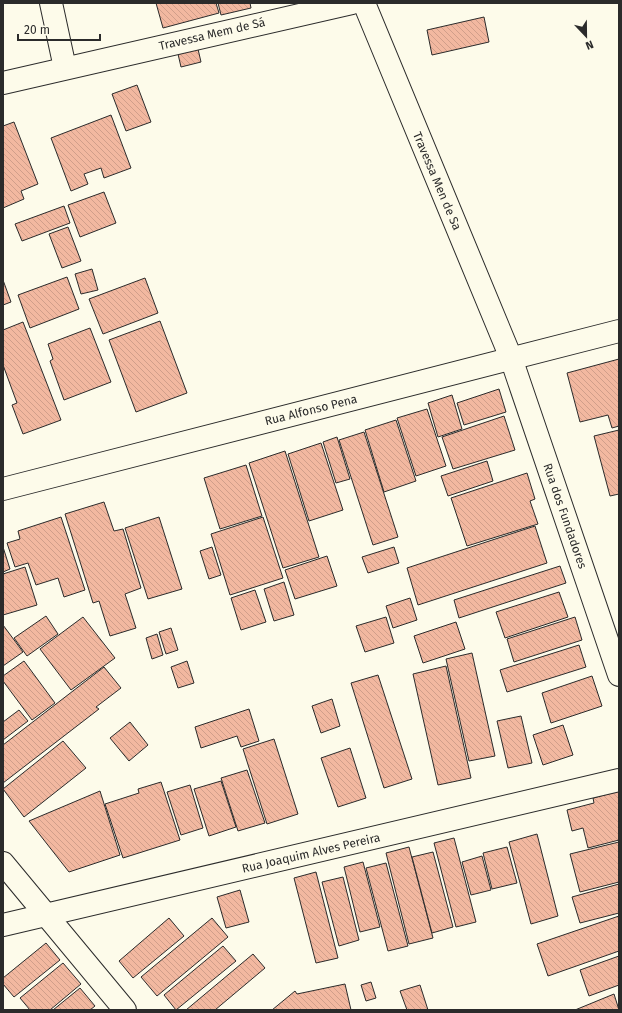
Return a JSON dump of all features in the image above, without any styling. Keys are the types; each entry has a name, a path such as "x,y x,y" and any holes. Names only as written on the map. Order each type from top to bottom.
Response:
{"street":[{"path":"51,3 65,68"},
{"name":"Travessa Mem de Sá","path":"3,83 352,3"},
{"name":"Travessa Men de Sa","path":"364,3 511,358"},
{"name":"Rua Alfonso Pena","path":"3,489 619,331"},
{"name":"Rua dos Fundadores","path":"511,358 619,675"},
{"name":"Rua Joaquim Alves Pereira","path":"3,925 619,780"},
{"path":"3,863 125,1010"}],"building":[{"path":"156,3 216,3 219,13 163,28"},
{"path":"218,3 250,3 251,8 221,15"},
{"path":"484,17 489,42 432,55 427,30"},
{"path":"198,49 201,62 181,67 178,54"},
{"path":"137,85 151,122 126,131 112,94"},
{"path":"111,115 131,168 104,178 101,168 84,174 88,184 71,191 51,138"},
{"path":"14,122 38,184 21,191 24,199 3,208 3,126"},
{"path":"104,192 116,223 80,237 68,205"},
{"path":"64,206 70,223 22,241 15,224"},
{"path":"68,227 81,261 62,268 49,234"},
{"path":"92,269 98,290 81,294 75,274"},
{"path":"67,277 79,309 30,328 18,295"},
{"path":"145,278 158,313 103,334 89,299"},
{"path":"3,280 11,302 3,305"},
{"path":"160,321 187,393 136,412 109,340"},
{"path":"23,322 61,420 23,434 12,405 17,403 3,365 3,330"},
{"path":"90,328 111,382 64,400 50,361 53,359 48,344"},
{"path":"619,359 619,426 612,428 608,415 580,422 567,373"},
{"path":"499,389 506,412 464,425 457,403"},
{"path":"452,395 462,429 438,437 428,403"},
{"path":"427,409 446,466 416,476 397,418"},
{"path":"504,416 515,450 453,469 442,437"},
{"path":"396,420 416,481 384,492 365,430"},
{"path":"619,430 619,494 610,496 594,436"},
{"path":"364,432 398,537 373,545 339,440"},
{"path":"337,437 350,479 336,483 323,442"},
{"path":"321,443 343,510 309,521 288,454"},
{"path":"285,451 319,557 283,568 249,463"},
{"path":"487,461 493,481 448,496 441,476"},
{"path":"246,465 262,516 220,529 204,478"},
{"path":"527,473 535,499 530,501 538,524 467,546 451,498"},
{"path":"104,502 114,531 123,529 141,588 125,594 136,628 110,636 99,601 93,603 65,514"},
{"path":"61,517 85,590 64,597 58,578 36,585 28,563 15,567 7,543 20,539 18,531"},
{"path":"159,517 182,589 148,599 125,528"},
{"path":"263,517 283,578 230,595 211,534"},
{"path":"535,526 547,563 418,605 407,568"},
{"path":"3,547 10,569 3,572"},
{"path":"212,547 221,575 209,579 200,551"},
{"path":"394,547 399,563 368,573 362,557"},
{"path":"327,556 337,586 295,599 285,570"},
{"path":"560,566 566,583 459,618 454,600"},
{"path":"25,567 37,605 3,615 3,574"},
{"path":"284,582 294,615 274,621 264,589"},
{"path":"255,590 266,622 241,630 231,598"},
{"path":"559,592 568,617 505,638 496,612"},
{"path":"410,598 417,620 393,628 386,606"},
{"path":"46,616 58,634 27,656 14,638"},
{"path":"83,617 115,658 71,690 40,649"},
{"path":"386,617 394,643 365,652 356,626"},
{"path":"575,617 582,640 514,662 507,639"},
{"path":"456,622 465,649 423,663 414,636"},
{"path":"3,625 23,652 3,666"},
{"path":"171,628 178,650 166,654 159,632"},
{"path":"157,634 163,655 152,659 146,638"},
{"path":"579,645 586,667 507,692 500,670"},
{"path":"472,653 495,756 469,761 446,659"},
{"path":"24,661 55,703 32,720 3,681 3,676"},
{"path":"187,661 194,683 178,688 171,667"},
{"path":"446,666 471,778 438,785 413,674"},
{"path":"104,667 121,688 96,707 99,709 3,783 3,745"},
{"path":"378,675 412,779 384,788 351,683"},
{"path":"592,676 602,706 551,723 542,693"},
{"path":"332,699 340,726 321,733 312,706"},
{"path":"249,709 259,741 241,747 237,736 201,748 195,727"},
{"path":"19,710 28,721 3,740 3,722"},
{"path":"521,716 532,763 508,768 497,721"},
{"path":"130,722 148,745 129,761 110,738"},
{"path":"563,725 573,755 543,765 533,735"},
{"path":"274,739 298,814 267,824 243,749"},
{"path":"63,741 86,768 24,817 3,789"},
{"path":"350,748 366,798 338,807 321,758"},
{"path":"247,770 265,823 238,831 221,778"},
{"path":"221,781 236,827 209,836 194,789"},
{"path":"161,782 180,840 123,858 105,804 139,793 138,789"},
{"path":"190,785 203,828 181,835 167,792"},
{"path":"100,791 120,855 69,872 29,821"},
{"path":"619,791 619,840 588,848 583,828 572,831 567,810 594,803 593,798"},
{"path":"537,834 558,916 531,924 509,842"},
{"path":"454,838 476,922 456,927 434,843"},
{"path":"619,842 619,882 580,892 570,854"},
{"path":"409,847 433,938 409,944 386,853"},
{"path":"507,847 517,883 492,889 483,853"},
{"path":"433,852 453,927 432,933 412,857"},
{"path":"482,856 491,890 471,895 462,862"},
{"path":"363,862 380,927 360,932 344,867"},
{"path":"386,863 408,946 388,951 366,868"},
{"path":"316,872 338,958 316,963 294,878"},
{"path":"343,877 359,940 339,946 322,882"},
{"path":"619,884 619,913 580,923 572,897"},
{"path":"240,890 249,922 226,928 217,897"},
{"path":"619,916 619,951 548,976 537,944"},
{"path":"169,918 184,936 133,978 119,961"},
{"path":"212,918 228,937 157,996 141,977"},
{"path":"46,943 60,960 14,997 3,984 3,978"},
{"path":"223,946 236,961 176,1010 164,995"},
{"path":"253,954 265,968 215,1010 186,1010"},
{"path":"619,956 619,985 589,996 580,970"},
{"path":"63,963 81,984 50,1010 30,1010 20,998"},
{"path":"371,982 376,998 366,1001 361,985"},
{"path":"345,984 351,1010 272,1010 295,991 297,994"},
{"path":"420,985 428,1010 407,1010 400,991"},
{"path":"80,988 95,1006 90,1010 53,1010"},
{"path":"614,994 619,1010 575,1010"}]}
